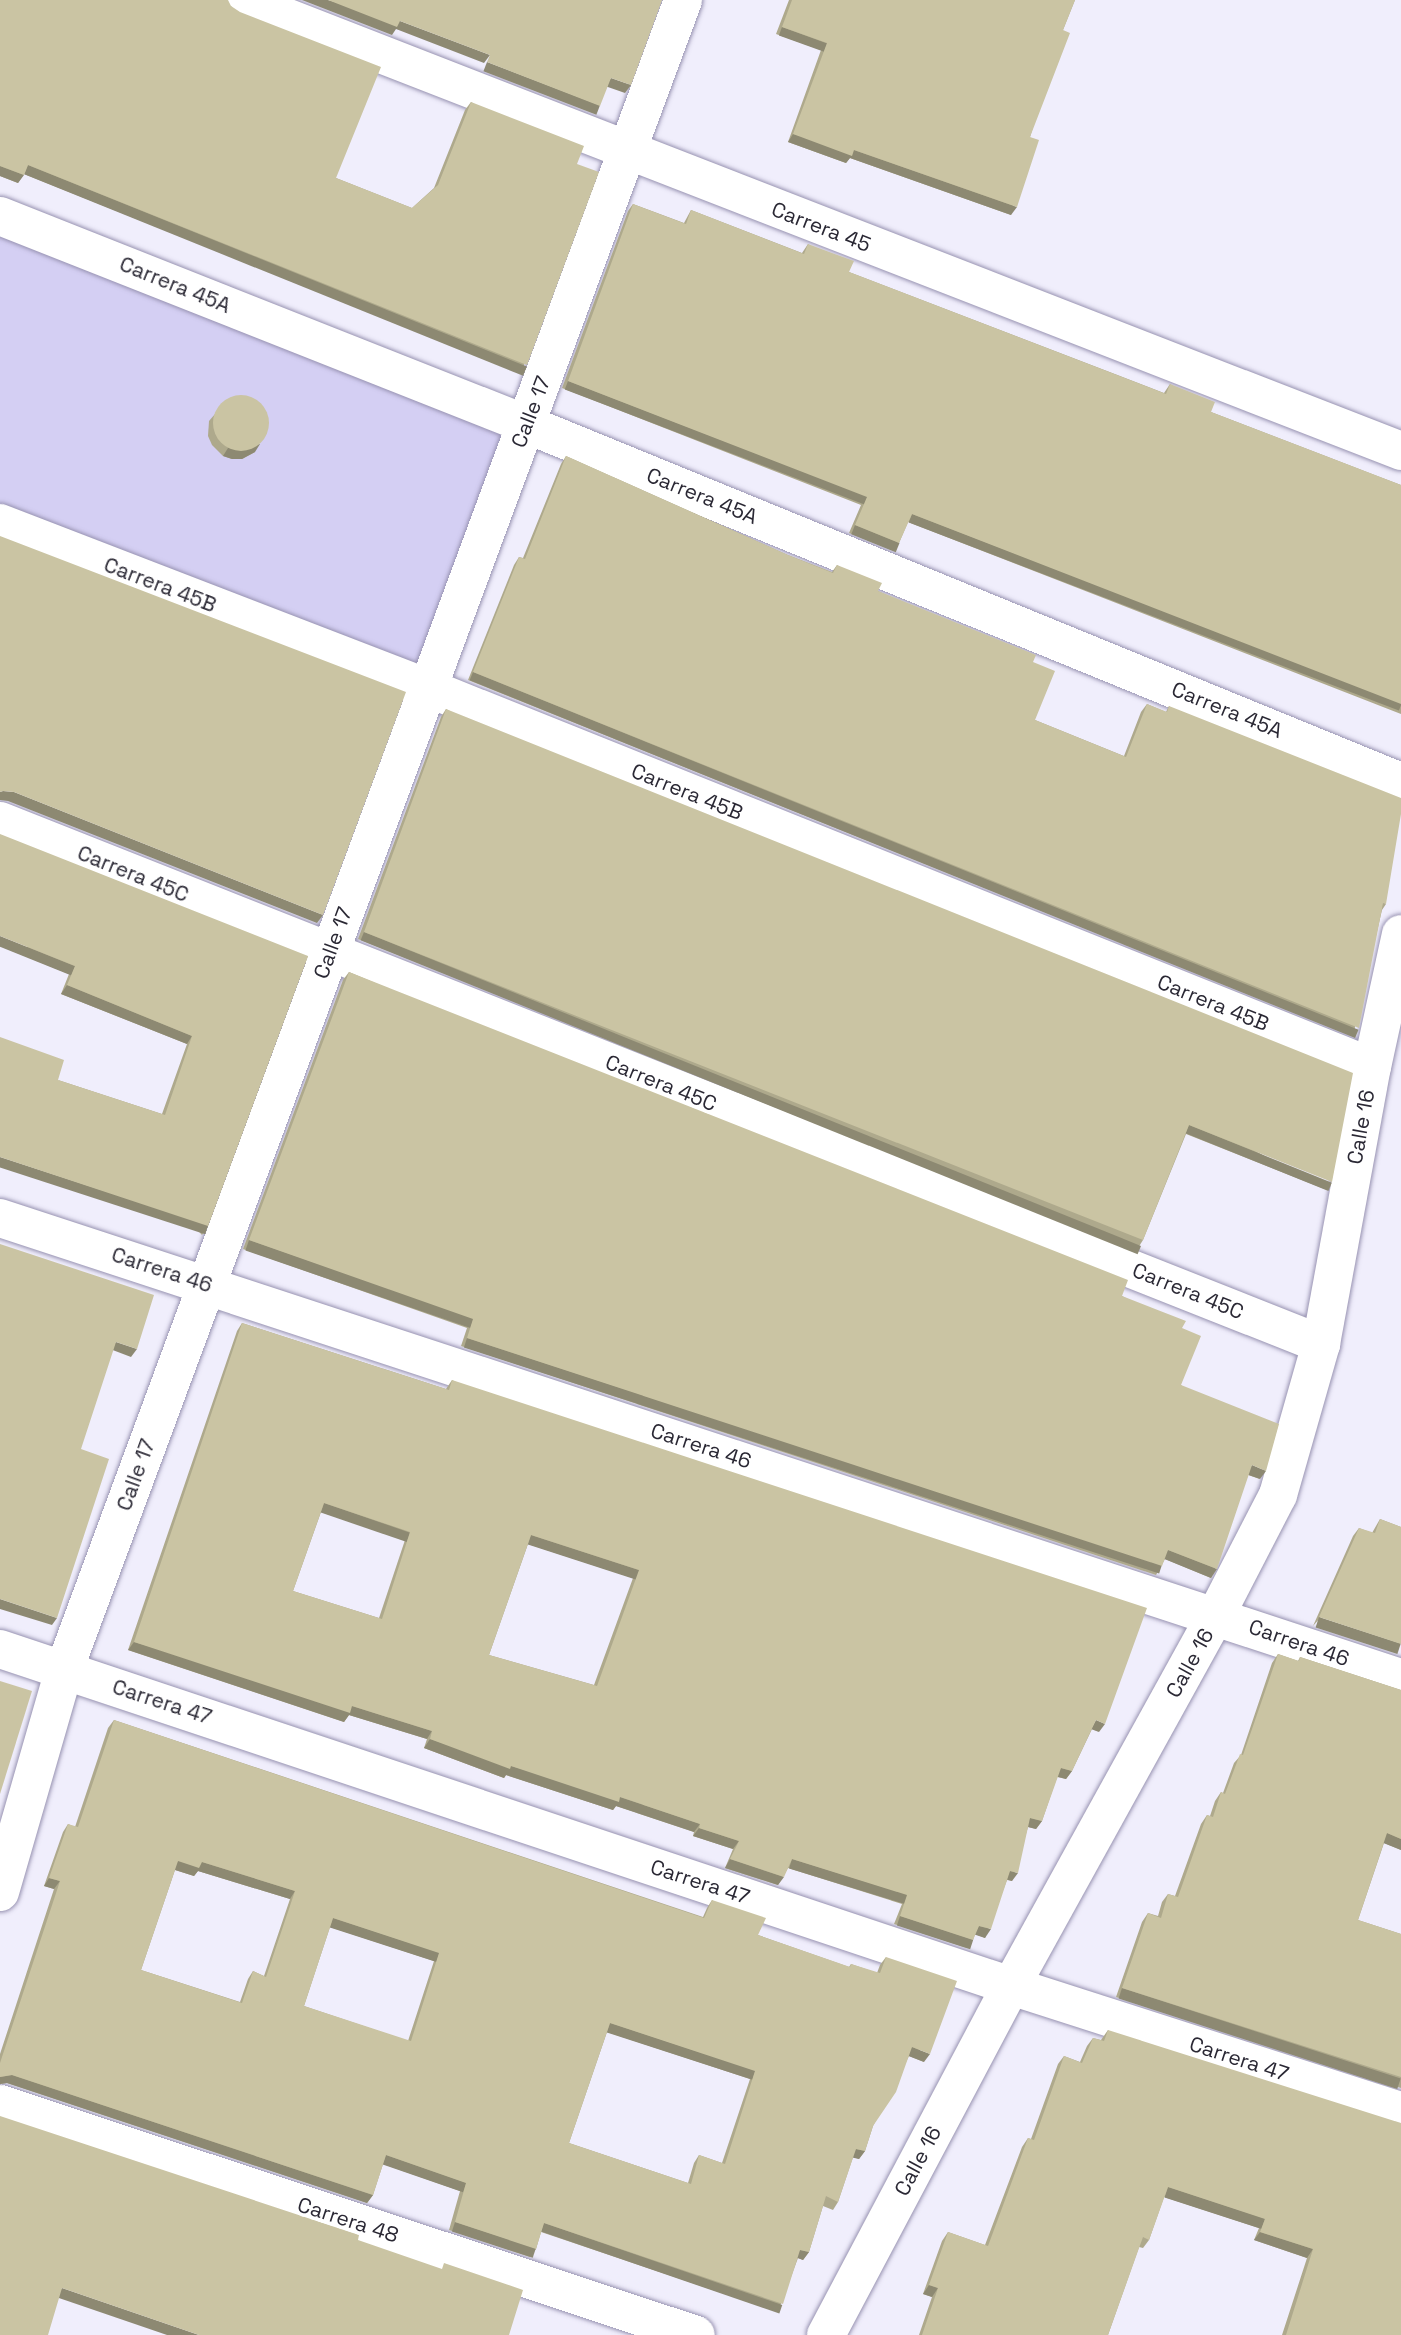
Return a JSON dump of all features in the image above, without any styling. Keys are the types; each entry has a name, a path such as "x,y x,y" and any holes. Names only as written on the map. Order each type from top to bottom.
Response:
{"street":[{"name":"Carrera 45","path":"242,0 1401,451"},
{"name":"Calle 17","path":"0,1892 64,1670 683,0"},
{"name":"Carrera 45A","path":"0,216 526,424 1401,782"},
{"name":"Carrera 45B","path":"0,523 428,688 1372,1067"},
{"name":"Carrera 45C","path":"0,821 1321,1344"},
{"name":"Calle 16","path":"826,2335 1011,1986 1216,1615 1278,1495 1321,1344 1372,1067 1401,934"},
{"name":"Carrera 46","path":"0,1217 1401,1678"},
{"name":"Carrera 47","path":"0,1649 1011,1986 1401,2111"},
{"name":"Carrera 48","path":"0,2104 696,2335"}],"shaded area":[{"path":"0,216 526,424 428,688 0,523"}],"building":[{"path":"0,0 228,0 231,6 240,12 381,67 336,178 412,208 438,185 471,102 584,146 577,164 599,172 527,365 28,165 24,175 0,166"},
{"path":"328,0 662,0 631,85 611,78 600,106 487,62 490,55 400,21 397,27"},
{"path":"792,0 1075,0 1063,30 1070,33 1030,137 1039,140 1017,207 854,150 852,156 793,134 827,43 782,27"},
{"path":"633,204 686,224 691,210 804,254 808,244 854,261 849,272 1166,394 1170,384 1215,402 1211,412 1401,485 1401,704 912,514 899,543 855,525 867,497 568,381"},
{"path":"241,395 252,397 261,403 267,412 267,434 261,443 252,449 241,451 230,449 221,443 215,434 213,423 215,412 221,403 230,397"},
{"path":"566,456 788,555 833,573 837,565 882,583 878,591 1036,655 1033,662 1055,671 1035,720 1126,757 1147,704 1167,712 1169,706 1401,798 1401,814 1386,904 1383,903 1359,1028 473,672 519,557 525,559"},
{"path":"0,536 406,692 323,915 14,792 0,792"},
{"path":"446,709 1353,1073 1332,1182 1189,1125 1143,1240 364,932"},
{"path":"0,834 308,956 208,1226 0,1157 0,1037 64,1060 58,1080 165,1115 192,1036 67,985 75,966 0,936"},
{"path":"349,972 1128,1280 1122,1296 1186,1321 1182,1328 1201,1336 1181,1385 1279,1424 1266,1471 1252,1465 1217,1569 1168,1550 1162,1566 467,1338 473,1319 249,1240"},
{"path":"0,1244 154,1295 137,1349 116,1342 81,1449 109,1459 57,1618 0,1599"},
{"path":"242,1323 449,1390 452,1380 1147,1608 1105,1724 1096,1720 1072,1771 1061,1768 1042,1821 1030,1818 1018,1873 1010,1871 991,1929 979,1926 973,1940 900,1916 907,1895 792,1859 784,1877 730,1859 739,1841 699,1828 700,1824 620,1797 619,1802 511,1766 510,1769 430,1739 432,1731 352,1706 350,1713 134,1642","holes":["324,1503 410,1532 382,1619 293,1591","531,1535 639,1570 597,1686 489,1655"]},
{"path":"1380,1519 1401,1527 1401,1644 1319,1617 1359,1528 1375,1533"},
{"path":"1278,1654 1299,1661 1300,1657 1401,1690 1401,1839 1387,1833 1358,1920 1401,1934 1401,2077 1122,1988 1148,1913 1161,1918 1168,1894 1178,1897 1207,1815 1213,1817 1221,1792 1225,1794 1240,1754 1243,1755"},
{"path":"0,1681 32,1691 0,1794"},
{"path":"114,1720 704,1918 712,1900 766,1918 758,1935 850,1967 851,1964 880,1973 886,1957 957,1981 930,2054 912,2047 896,2092 873,2126 865,2151 856,2149 838,2202 826,2196 809,2252 800,2250 783,2304 544,2223 536,2249 455,2222 466,2183 386,2155 373,2195 12,2075 0,2077 0,2063 60,1881 49,1878 68,1824 78,1827","holes":["178,1861 199,1868 202,1862 295,1891 266,1977 253,1971 242,2003 141,1970","333,1918 439,1953 411,2041 304,2006","610,2023 755,2071 725,2164 699,2155 691,2184 569,2143"]},
{"path":"1108,2030 1401,2123 1401,2335 1286,2335 1313,2249 1260,2232 1265,2219 1168,2187 1149,2240 1143,2237 1108,2335 922,2335 938,2288 929,2285 948,2232 988,2246 1028,2138 1034,2140 1064,2056 1082,2063 1093,2038 1104,2041"},
{"path":"0,2116 359,2235 358,2240 442,2269 444,2263 523,2290 509,2335 199,2335 62,2288 48,2335 0,2335"}]}
